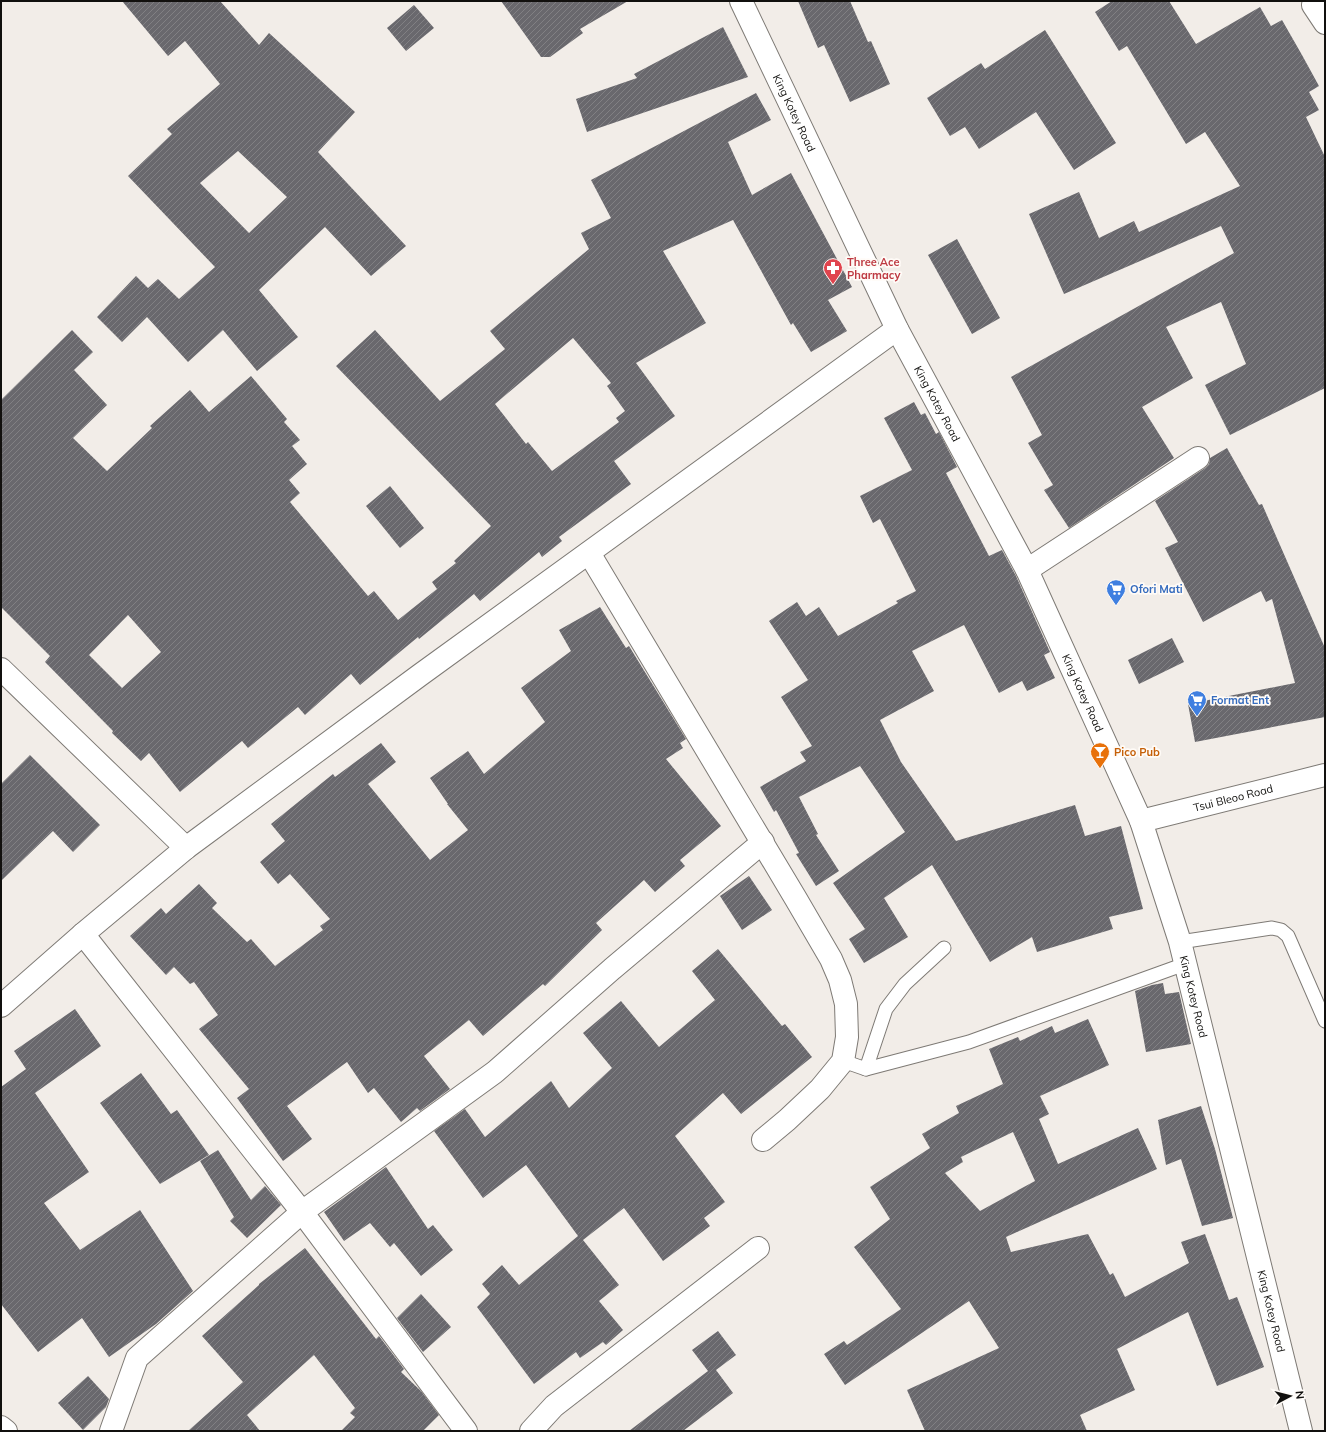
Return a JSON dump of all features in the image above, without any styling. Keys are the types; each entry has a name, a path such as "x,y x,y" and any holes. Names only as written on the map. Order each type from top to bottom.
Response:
{"street":[{"name":"King Kotey Road","path":"741,1 897,329 1027,570 1141,821 1180,942 1301,1431"},
{"path":"1313,5 1325,23"},
{"path":"1,1006 83,934 186,848 897,329"},
{"path":"1027,570 1198,458"},
{"path":"589,553 763,842 831,959 840,980 846,1004 847,1037 843,1061 820,1089 788,1120 763,1140"},
{"path":"1,669 186,848"},
{"name":"Tsui Bleoo Road","path":"1141,821 1325,775"},
{"path":"111,1431 137,1358 302,1212 495,1072 612,969 763,842"},
{"path":"83,934 302,1212 466,1431"},
{"path":"531,1431 554,1406 758,1248"},
{"path":"1,1427 6,1431"}],"lane":[{"path":"1180,942 1272,928 1281,930 1288,936 1325,1021"},
{"path":"866,1069 886,1009 905,984 944,948"},
{"path":"843,1061 866,1069 969,1042 1185,964"}],"building":[{"path":"122,1 220,1 259,45 269,33 355,112 318,152 406,246 371,276 325,227 259,290 298,337 257,371 223,330 188,362 147,317 122,342 97,317 136,276 148,288 158,279 179,299 215,267 128,176 172,134 167,129 220,84 185,41 168,56","holes":["238,151 287,197 249,233 200,183"]},
{"path":"501,1 628,1 580,29 583,33 550,57 541,57"},
{"path":"798,1 850,1 868,42 871,41 890,84 850,102 824,45 818,48"},
{"path":"1112,1 1169,1 1196,44 1260,7 1271,26 1282,20 1302,55 1319,86 1309,92 1319,110 1306,117 1325,157 1325,388 1230,435 1205,385 1246,364 1221,302 1166,327 1193,378 1142,407 1174,458 1069,528 1044,490 1053,485 1028,443 1042,435 1011,377 1234,253 1221,226 1064,294 1029,214 1079,192 1099,238 1134,221 1139,232 1240,186 1205,132 1186,144 1127,46 1119,51 1095,12"},
{"path":"414,5 434,28 406,51 387,28"},
{"path":"723,27 748,77 587,132 576,99 637,78 634,74"},
{"path":"1045,30 1116,143 1074,170 1036,112 979,149 965,127 950,136 927,98 981,63 985,69"},
{"path":"756,93 771,120 728,142 752,195 791,173 852,287 828,300 847,331 811,352 793,323 791,325 733,220 663,251 706,323 636,363 675,416 614,461 631,484 559,537 562,541 542,557 539,552 480,601 474,594 419,639 418,637 360,685 351,674 305,715 298,707 248,748 242,741 180,792 149,753 141,761 112,733 113,731 45,662 50,656 1,607 1,400 72,330 93,352 74,370 107,405 73,438 107,471 152,428 150,426 190,390 209,412 251,376 287,419 284,422 300,440 292,446 307,464 289,480 300,493 290,502 368,596 374,591 398,620 437,589 432,582 456,563 454,561 491,526 336,366 375,330 440,401 505,349 490,331 589,249 581,233 611,218 591,180","holes":["573,338 611,383 607,386 625,411 616,418 619,422 552,471 528,442 526,444 495,404","128,615 161,652 122,688 89,655"]},
{"path":"957,239 1000,318 972,334 928,255"},
{"path":"914,402 921,415 925,413 936,434 939,432 957,467 946,473 989,556 1002,550 1016,576 1050,652 1044,655 1055,678 1027,691 1022,681 999,693 964,625 912,651 934,691 880,720 901,762 956,841 1075,805 1085,836 1121,826 1143,909 1109,917 1113,929 1037,952 1032,937 990,962 932,865 884,898 908,937 864,963 849,939 865,929 833,883 905,832 860,766 799,797 818,834 816,835 839,871 816,886 796,854 799,853 776,810 774,812 760,787 806,761 800,752 812,746 781,697 808,680 769,621 797,602 806,616 819,607 838,636 898,603 896,601 916,591 880,519 873,523 860,496 912,470 884,418"},
{"path":"1227,448 1259,505 1262,504 1325,648 1325,717 1195,742 1188,704 1295,683 1272,599 1266,602 1261,591 1203,622 1165,548 1178,542 1155,501 1205,468 1209,464 1210,458"},
{"path":"390,486 424,528 400,548 366,506"},
{"path":"600,607 626,648 629,646 686,739 680,743 683,748 666,759 721,826 680,860 685,866 655,892 644,880 596,923 602,930 545,986 543,984 483,1036 469,1020 424,1056 450,1089 420,1111 417,1108 401,1122 374,1088 368,1093 347,1062 287,1106 312,1139 283,1161 237,1098 249,1089 199,1029 218,1015 194,982 190,984 174,967 166,975 130,936 161,908 166,914 199,884 217,903 212,908 247,942 251,939 275,966 323,930 320,926 330,919 290,874 278,884 260,862 285,841 271,824 333,774 335,777 381,743 396,762 368,784 430,860 468,830 447,804 430,778 468,751 484,774 545,722 521,688 571,651 559,630"},
{"path":"1172,638 1184,662 1139,684 1128,660"},
{"path":"30,755 100,825 73,852 53,831 1,881 1,784"},
{"path":"749,876 772,910 742,930 720,896"},
{"path":"718,949 782,1026 785,1024 812,1057 741,1114 723,1093 675,1136 725,1202 704,1218 710,1226 663,1261 624,1208 583,1240 619,1285 599,1301 623,1330 606,1345 603,1342 580,1358 576,1352 534,1384 477,1307 490,1294 482,1284 502,1265 519,1285 578,1236 526,1165 483,1198 434,1131 465,1109 485,1137 551,1081 569,1108 612,1068 583,1033 621,1001 659,1047 715,1000 692,971"},
{"path":"1163,983 1165,994 1179,992 1191,1044 1146,1052 1135,991"},
{"path":"75,1009 101,1046 35,1093 89,1172 44,1203 80,1250 140,1210 193,1291 156,1324 109,1357 82,1318 38,1352 1,1304 1,1087 26,1069 14,1051"},
{"path":"1088,1019 1109,1065 1040,1096 1049,1114 1039,1119 1058,1164 1138,1128 1157,1169 1006,1237 1011,1252 1088,1234 1110,1275 1113,1273 1125,1297 1189,1263 1181,1242 1205,1234 1229,1300 1237,1297 1264,1367 1217,1386 1188,1312 1117,1349 1135,1390 1080,1415 1087,1431 925,1431 907,1390 999,1348 969,1301 845,1385 824,1354 844,1341 847,1345 901,1309 854,1247 890,1219 870,1187 930,1148 922,1134 959,1113 956,1106 1003,1084 989,1049 1018,1037 1020,1041 1052,1026 1055,1033","holes":["1013,1132 1035,1181 980,1211 945,1173 963,1162 961,1157"]},
{"path":"141,1073 171,1114 177,1110 209,1155 160,1184 100,1103"},
{"path":"1201,1106 1215,1149 1233,1218 1202,1226 1181,1159 1166,1165 1158,1120"},
{"path":"218,1150 251,1200 265,1186 281,1205 247,1238 230,1221 234,1217 200,1161"},
{"path":"386,1167 428,1229 433,1225 453,1250 421,1276 394,1243 390,1247 370,1223 344,1241 324,1212"},
{"path":"305,1248 376,1339 379,1336 404,1369 401,1372 421,1391 439,1415 423,1431 341,1431 355,1417 350,1413 355,1408 314,1355 247,1415 260,1431 188,1431 243,1382 202,1336 259,1284"},
{"path":"421,1294 451,1327 423,1352 397,1318"},
{"path":"718,1331 736,1355 716,1370 733,1393 683,1431 629,1431 708,1371 692,1350"},
{"path":"88,1376 109,1399 106,1407 83,1430 58,1403"}],"place":[{"name":"Three Ace Pharmacy","path":"833,285"},
{"name":"Ofori Mati","path":"1116,606"},
{"name":"Format Ent","path":"1197,717"},
{"name":"Pico Pub","path":"1100,769"}]}
